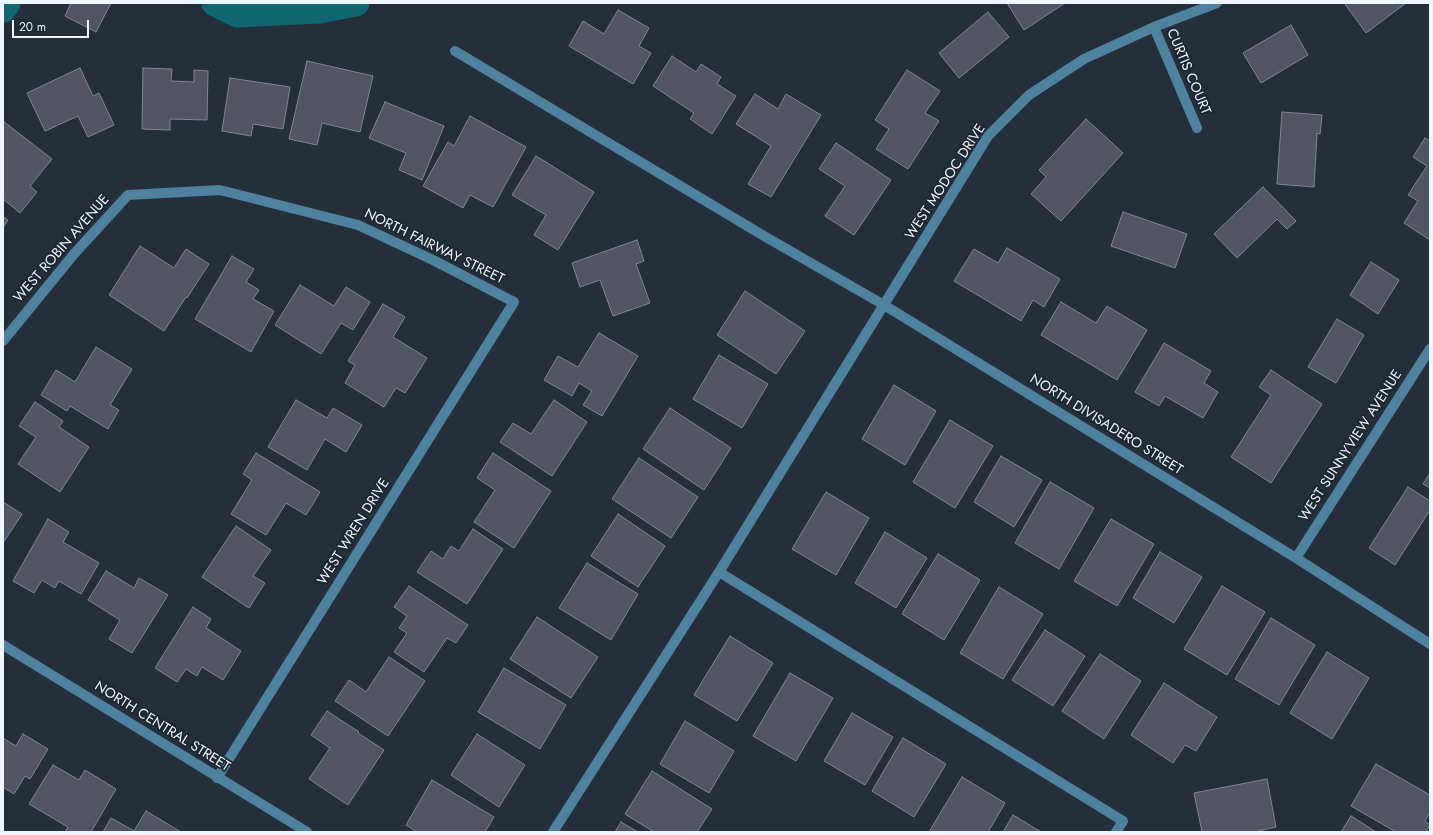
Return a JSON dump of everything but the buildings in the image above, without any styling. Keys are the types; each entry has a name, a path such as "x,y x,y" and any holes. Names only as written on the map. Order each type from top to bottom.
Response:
{"street":[{"name":"WEST MODOC DRIVE","path":"553,832 719,572 988,136 1029,95 1084,59 1154,27 1217,3"},
{"name":"CURTIS COURT","path":"1154,27 1197,128"},
{"name":"NORTH DIVISADERO STREET","path":"455,51 764,236 884,305 1296,558 1430,644"},
{"name":"NORTH FAIRWAY STREET","path":"128,195 220,190 358,225 433,260 514,302"},
{"name":"WEST ROBIN AVENUE","path":"3,341 74,254 128,195"},
{"name":"WEST WREN DRIVE","path":"217,778 514,302"},
{"name":"WEST SUNNYVIEW AVENUE","path":"1296,558 1430,348"},
{"path":"719,572 1123,821 1116,832"},
{"name":"NORTH CENTRAL STREET","path":"3,645 307,832"}],"waterway":[{"path":"3,9 7,3"},
{"path":"215,3 237,14 319,10 356,3"}]}
